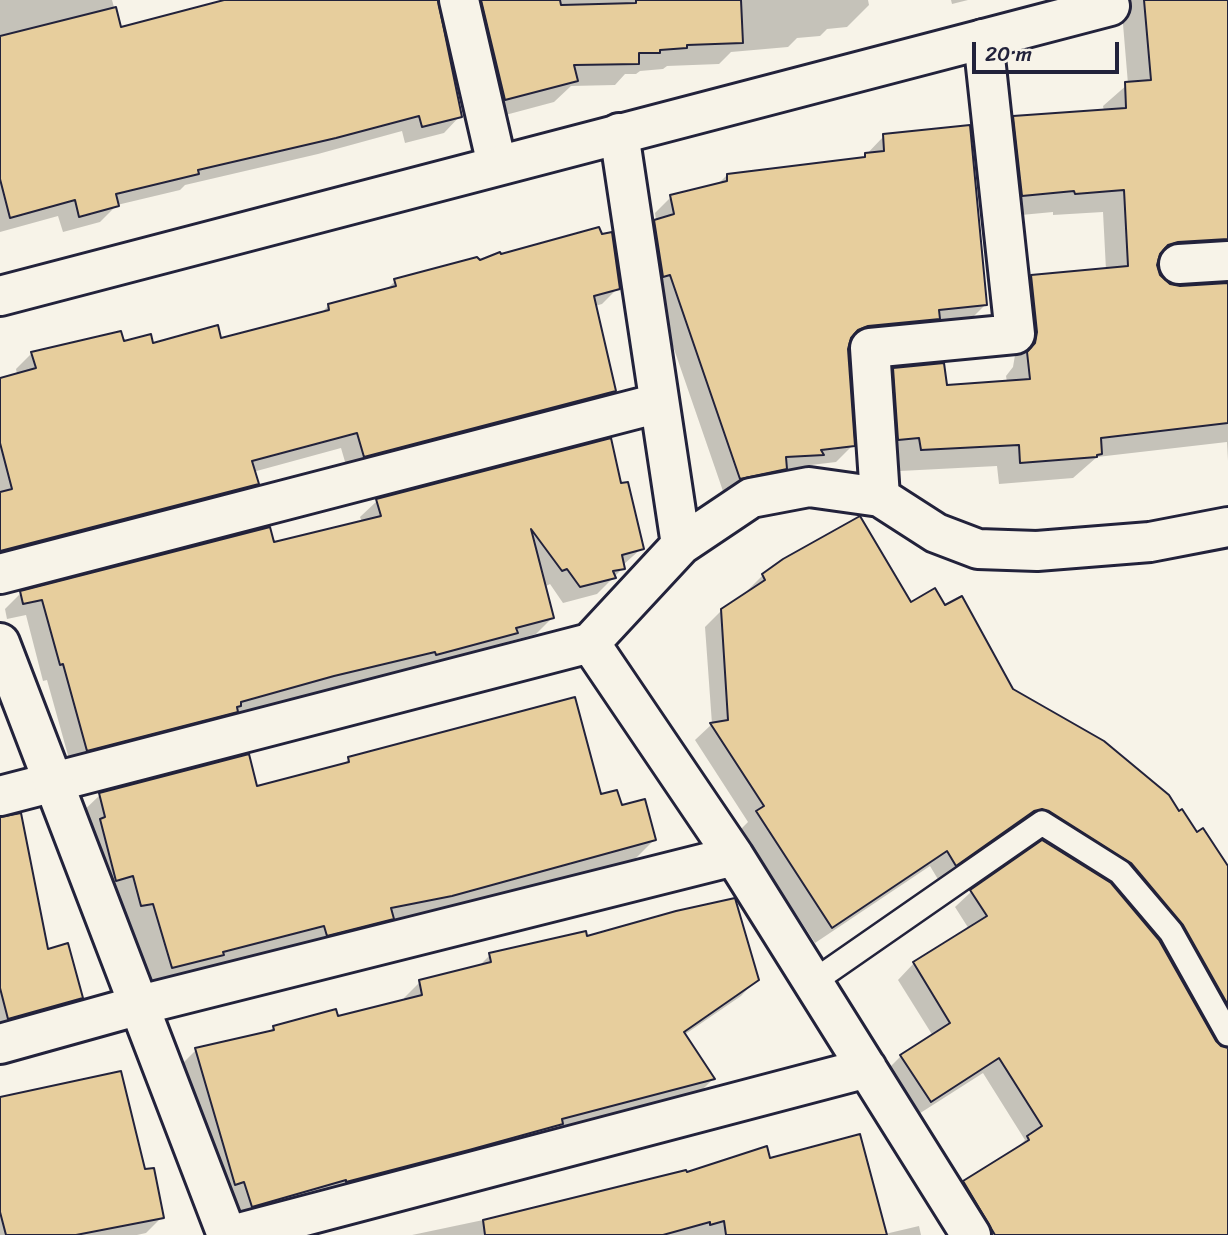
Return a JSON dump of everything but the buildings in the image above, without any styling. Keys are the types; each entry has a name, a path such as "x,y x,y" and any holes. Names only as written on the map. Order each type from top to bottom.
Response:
{"street":[{"path":"459,0 497,165"},
{"path":"0,296 619,132 1110,6"},
{"path":"880,497 870,348 1014,334 983,39"},
{"path":"619,132 681,545"},
{"path":"1179,264 1228,261"},
{"path":"0,574 659,402"},
{"path":"0,796 590,643 681,545 751,498 809,487 880,497 936,533 978,549 1037,551 1150,542 1228,527"},
{"path":"0,643 227,1235"},
{"path":"590,643 734,856 971,1235"},
{"path":"0,1044 140,1005 734,856"},
{"path":"232,1235 867,1068"}],"lane":[{"path":"813,982 1042,823 1120,873 1171,932 1228,1034"}]}
